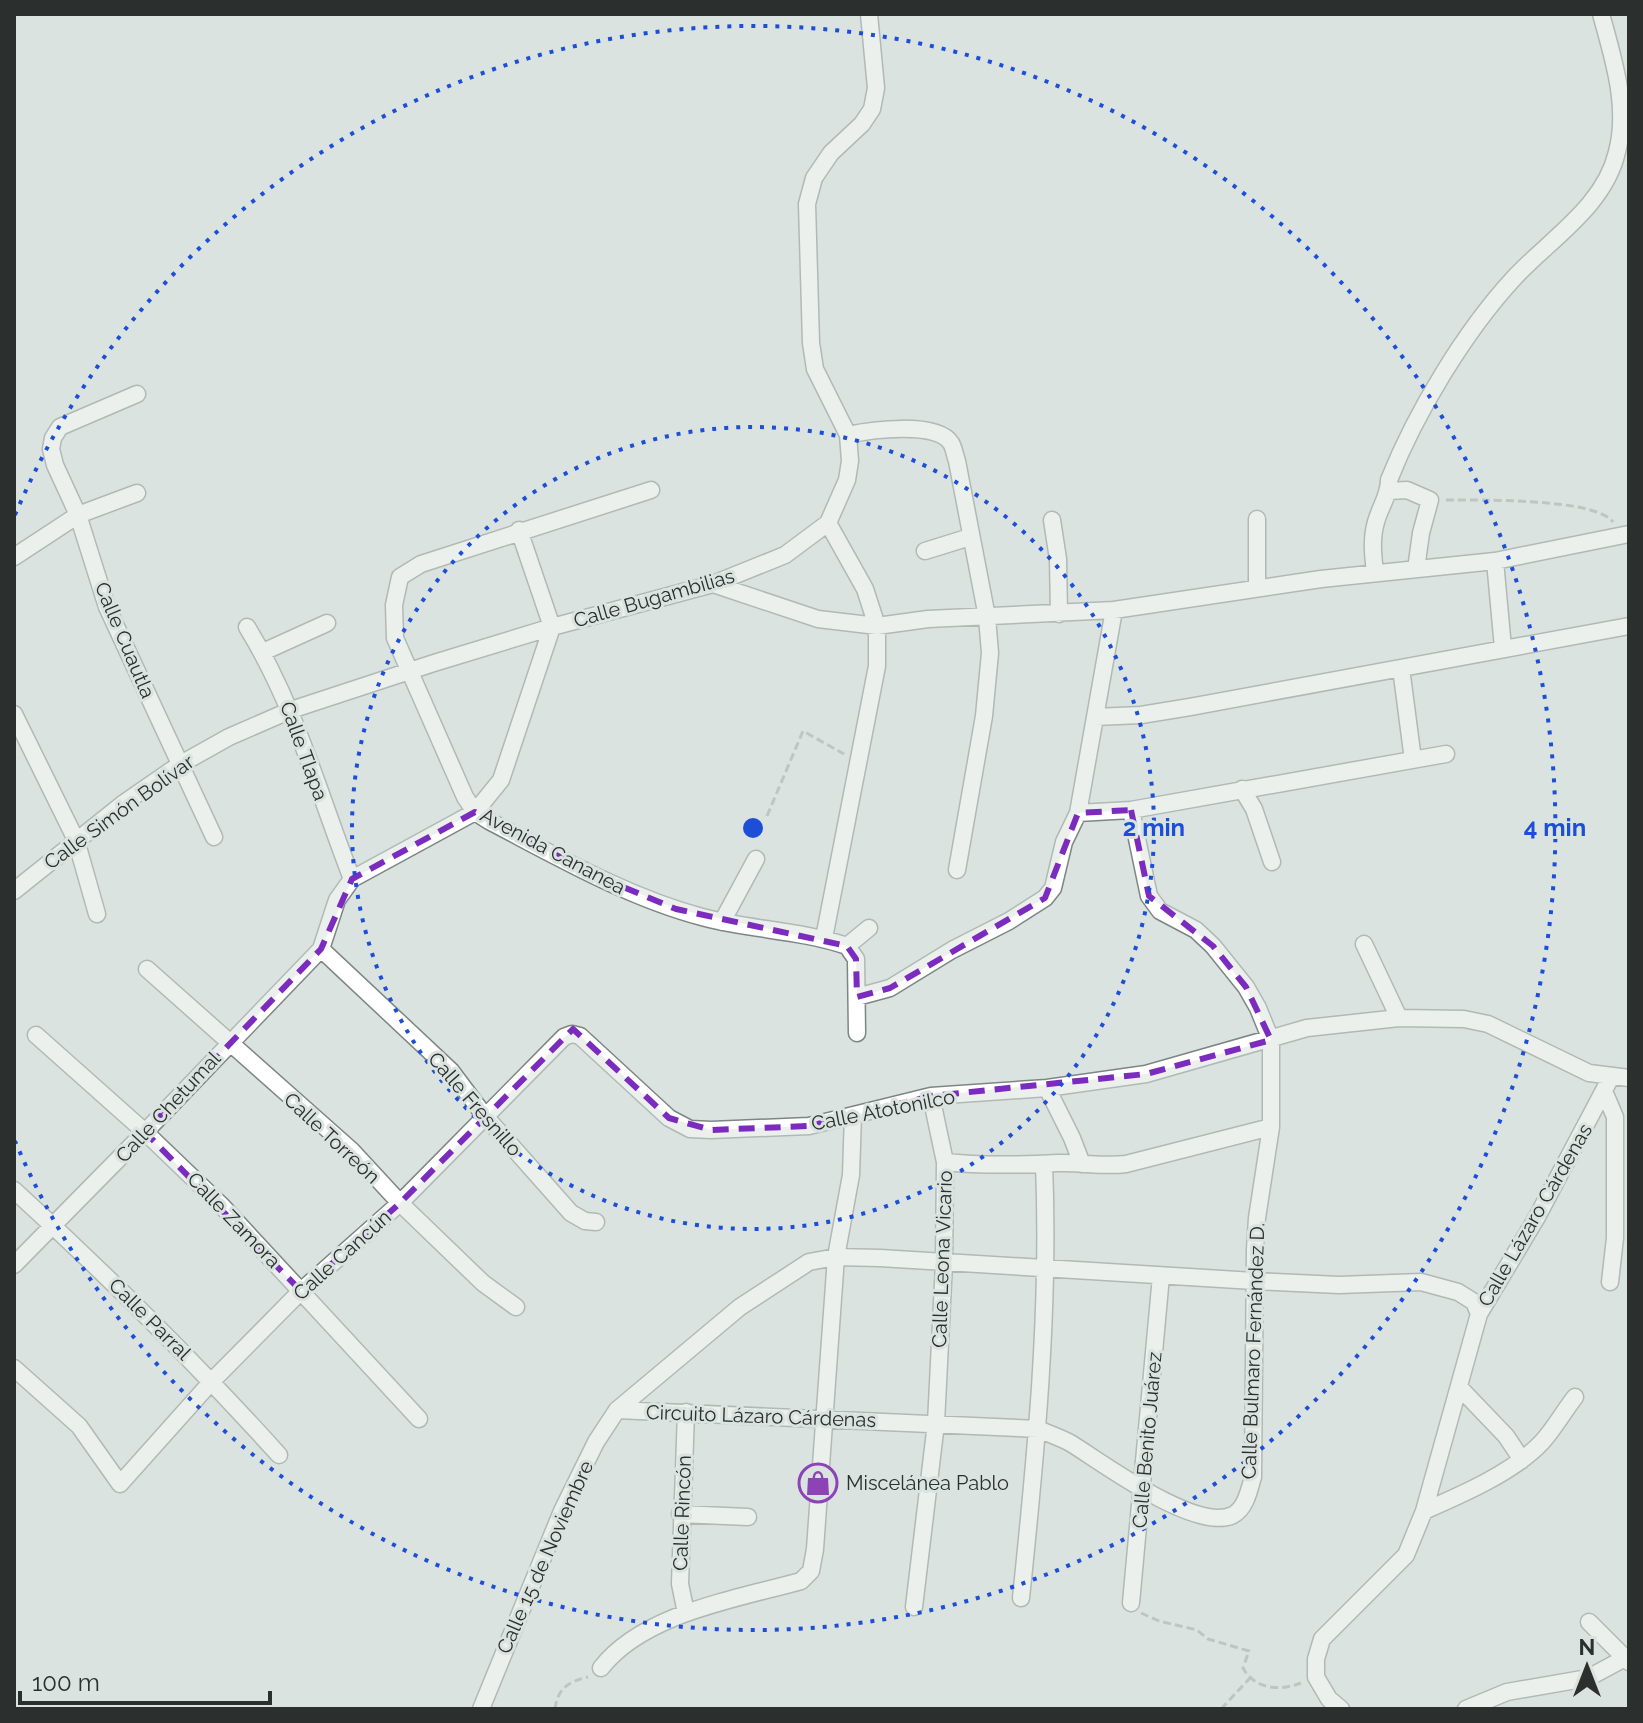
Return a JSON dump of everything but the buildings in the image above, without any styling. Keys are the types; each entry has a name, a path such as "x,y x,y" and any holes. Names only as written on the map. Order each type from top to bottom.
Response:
{"street":[{"name":"Calle Bugambilias","path":"408,672 552,627 713,584 785,555 828,523 847,480 850,461 848,435 815,369 811,343 807,204 814,178 831,153 862,124 872,109 876,88 869,14"},
{"path":"1375,573 1372,541 1389,491 1389,480 1438,383 1466,337 1514,278 1599,193 1623,156 1618,77 1601,14"},
{"name":"Calle Cuautla","path":"137,394 60,427 51,449 78,515 107,607 214,837"},
{"path":"848,435 872,430 914,429 944,436 952,444 957,461 987,617 990,653 984,716 957,870"},
{"path":"321,949 337,900 352,879 475,812 501,780 552,627 519,530 651,490"},
{"path":"1389,491 1407,490 1430,500 1416,569"},
{"path":"14,557 78,515 137,493"},
{"path":"1257,519 1257,588"},
{"path":"1052,520 1058,559 1059,614"},
{"path":"824,938 877,666 877,626 865,589 828,523"},
{"name":"Avenida Cananea","path":"519,530 482,546 421,564 400,577 394,605 394,630 408,672 465,797 475,812 592,874 676,909 722,922 824,938 847,946"},
{"path":"713,584 818,619 877,626 928,619 1114,610 1257,588 1495,561 1622,536"},
{"path":"925,551 970,537"},
{"path":"1495,561 1503,648"},
{"path":"857,997 890,988 1045,898 1053,888 1064,842 1078,813 1114,610"},
{"path":"263,652 327,623"},
{"path":"1095,717 1141,715 1190,707 1629,626"},
{"name":"Calle Tlapa","path":"247,627 263,652 291,710 352,879"},
{"path":"1401,668 1413,760"},
{"name":"Calle Simón Bolívar","path":"14,891 76,840 179,765 229,737 291,710 408,672"},
{"path":"14,714 76,840 97,914"},
{"path":"1078,813 1131,810 1446,754"},
{"path":"1242,789 1254,809 1272,862"},
{"path":"1131,810 1149,896 1160,911 1196,930 1213,946 1246,987 1271,1040"},
{"path":"722,922 756,859"},
{"path":"857,1033 856,959 847,946 869,928"},
{"path":"1364,944 1399,1018"},
{"name":"Calle Chetumal","path":"14,1265 321,949"},
{"name":"Calle Fresnillo","path":"321,949 451,1071 484,1115 571,1213 585,1221 596,1222"},
{"name":"Calle Torreón","path":"147,969 351,1150 400,1203 483,1283 516,1307"},
{"name":"Calle Atotonilco","path":"572,1034 580,1036 669,1118 690,1129 711,1130 809,1126 931,1096 1047,1088 1146,1074 1307,1028 1399,1018 1464,1019 1488,1024 1608,1084 1629,1077"},
{"name":"Calle Cancún","path":"14,1368 79,1426 120,1484 212,1381 301,1291 400,1203 484,1115 564,1037 572,1034"},
{"name":"Calle Zamora","path":"36,1035 221,1205 419,1419"},
{"name":"Calle Bulmaro Fernández D.","path":"1235,1514 1245,1503 1253,1477 1254,1281 1257,1218 1271,1127 1271,1040"},
{"path":"1608,1084 1615,1117 1615,1238 1610,1282"},
{"name":"Calle Lázaro Cárdenas","path":"1479,1314 1537,1217 1608,1084"},
{"path":"1047,1088 1082,1164"},
{"name":"Calle Leona Vicario","path":"914,1607 936,1423 944,1263 945,1162 931,1096"},
{"path":"601,1668 614,1651 651,1629 686,1613 801,1581 811,1571 827,1418 836,1257 851,1175 853,1115"},
{"path":"945,1162 1104,1167 1271,1127"},
{"path":"1021,1598 1038,1429 1046,1267 1044,1164"},
{"name":"Calle Parral","path":"14,1190 129,1297 279,1455"},
{"name":"Circuito Lázaro Cárdenas","path":"617,1410 740,1307 809,1262 836,1257 1254,1281"},
{"name":"Calle Benito Juárez","path":"1131,1603 1161,1276"},
{"name":"Calle Lázaro Cárdenas","path":"1254,1281 1339,1285 1421,1282 1458,1292 1474,1302 1479,1314"},
{"path":"1329,1706 1316,1677 1316,1659 1322,1639 1406,1555 1424,1511 1479,1314"},
{"path":"1460,1388 1506,1436 1522,1460"},
{"path":"1424,1511 1522,1460 1542,1442 1575,1397"},
{"name":"Circuito Lázaro Cárdenas","path":"617,1410 1038,1429 1069,1442 1143,1491 1196,1514 1222,1518 1235,1514"},
{"name":"Calle 15 de Noviembre","path":"481,1709 562,1511 596,1442 617,1410"},
{"name":"Calle Rincón","path":"686,1412 680,1514 680,1584 686,1613"},
{"path":"680,1514 748,1517"},
{"path":"1466,1709 1507,1692 1588,1678 1627,1660 1589,1622"}],"path":[{"path":"1430,500 1514,502 1589,509 1606,514 1622,536"},
{"path":"767,816 803,731 829,748 859,761"},
{"path":"1131,1603 1139,1613 1197,1630 1208,1639 1249,1651 1243,1668 1257,1683 1291,1687 1316,1677"},
{"path":"555,1709 561,1689 570,1681 592,1676 601,1668"},
{"path":"1221,1709 1250,1678"}],"highlighted area":[{"path":"1131,810 1149,896 1213,946 1246,987 1271,1040 1146,1074 931,1096 809,1126 711,1130 669,1118 573,1029 400,1203 301,1291 145,1132 321,949 352,879 475,812 592,874 676,909 847,946 856,959 857,997 890,988 1045,898 1078,813"}],"place":[{"name":"Miscelánea Pablo","path":"818,1483"}]}
